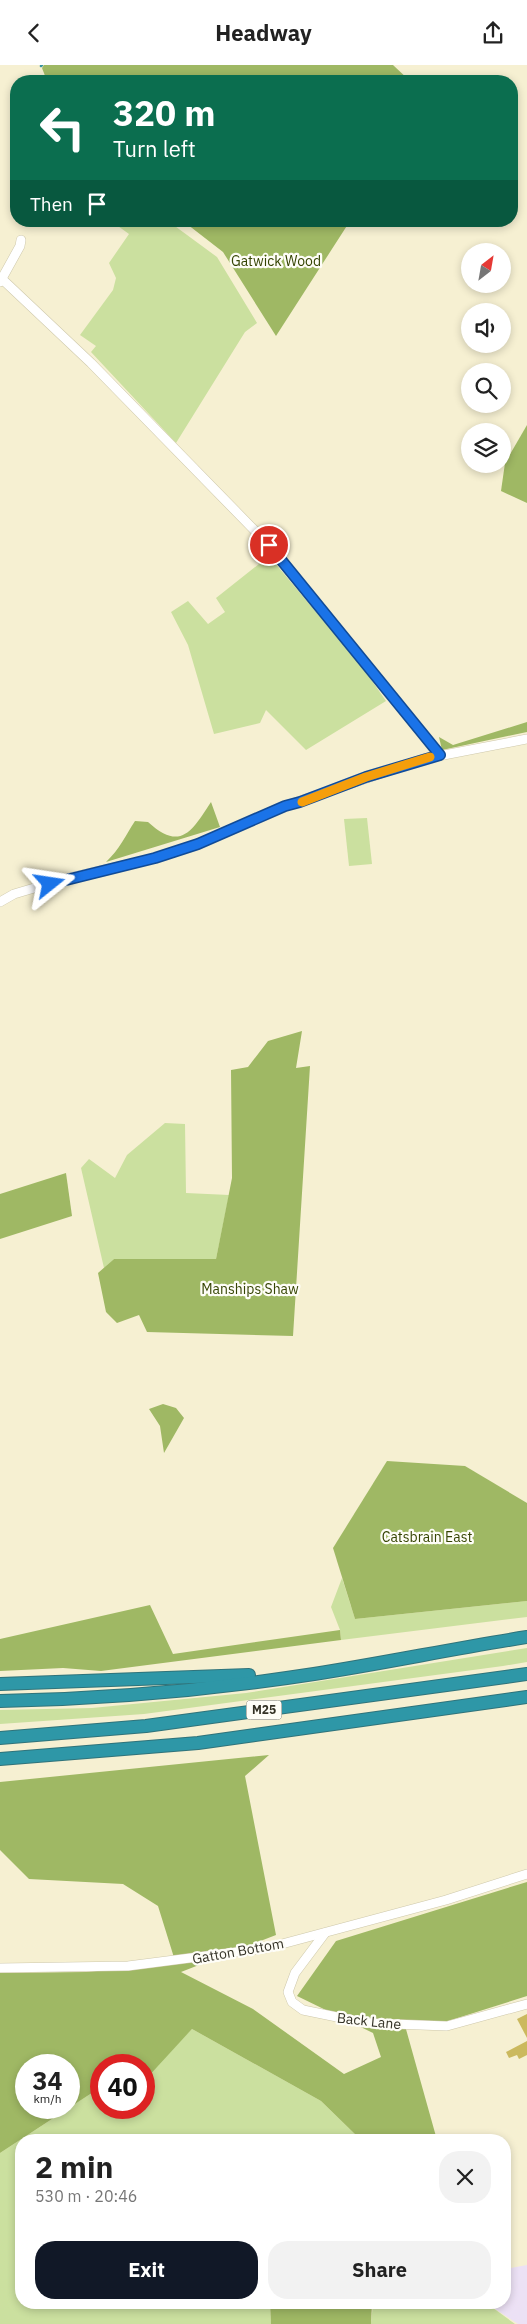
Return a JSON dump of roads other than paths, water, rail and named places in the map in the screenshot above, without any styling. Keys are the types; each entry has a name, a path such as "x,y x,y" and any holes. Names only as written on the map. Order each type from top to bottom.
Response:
{"highway":[{"name":"M25","path":"0,1701 87,1699 224,1686 314,1674 527,1637"},
{"name":"M25","path":"0,1684 314,1674"},
{"name":"M25","path":"0,1738 146,1727 527,1674"},
{"name":"M25","path":"0,1759 198,1743 527,1697"}],"street":[{"path":"21,240 1,281 91,363 264,540 440,755"},
{"path":"0,902 14,894 155,858 198,844 285,806 366,777 440,755 527,739"},
{"name":"Gatton Bottom","path":"0,1968 128,1966 165,1963 267,1948 446,1900 527,1874"},
{"name":"Back Lane","path":"325,1933 295,1973 288,1992 292,2002 304,2010 366,2023 447,2026 527,2003"}],"park label":[{"name":"Gatwick Wood","path":"276,261"},
{"name":"Manships Shaw","path":"250,1289"},
{"name":"Catsbrain East","path":"427,1537"}]}
